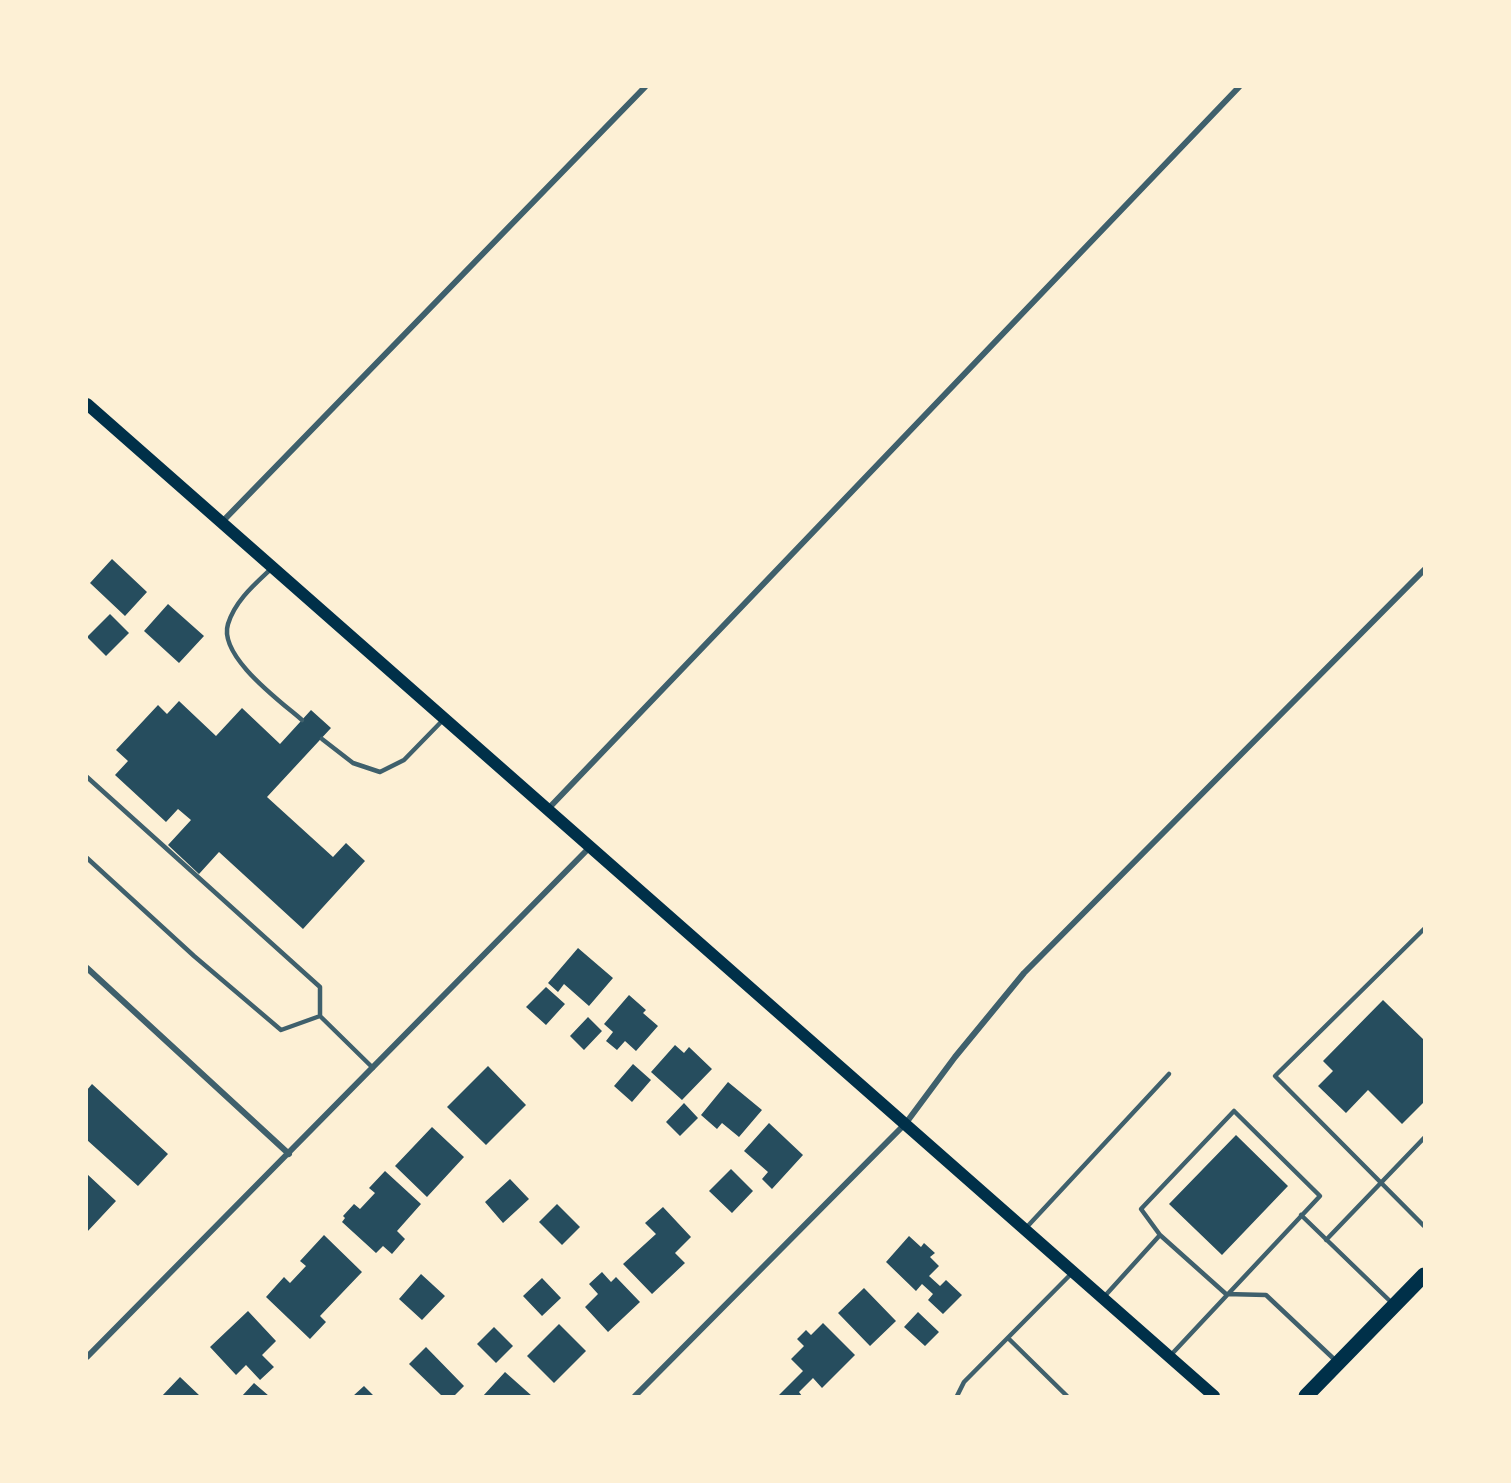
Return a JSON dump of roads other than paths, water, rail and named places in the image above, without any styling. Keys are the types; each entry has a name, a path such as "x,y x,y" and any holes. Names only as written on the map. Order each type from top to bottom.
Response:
{"main road":[{"path":"87,404 1214,1396"},
{"path":"1306,1396 1424,1275"}],"street":[{"path":"222,522 645,87"},
{"path":"548,809 1239,87"},
{"path":"635,1396 906,1124 955,1057 1024,973 1424,570"},
{"path":"87,1357 591,846"},
{"path":"87,968 289,1154"}],"lane":[{"path":"273,567 245,593 227,625 228,643 239,663 302,720"},
{"path":"322,739 353,764 380,772 404,760 444,718"},
{"path":"87,777 320,987 320,1017 373,1068"},
{"path":"87,858 194,956 281,1030 320,1017"},
{"path":"1424,929 1275,1076 1424,1226"},
{"path":"1025,1229 1169,1074"},
{"path":"1169,1357 1226,1294 1320,1196 1234,1112 1142,1209 1160,1235 1226,1294 1266,1295 1338,1363"},
{"path":"1326,1240 1424,1138"},
{"path":"1301,1215 1394,1305"},
{"path":"1103,1298 1160,1235"},
{"path":"957,1396 964,1382 1074,1271"},
{"path":"1008,1338 1067,1396"}]}
